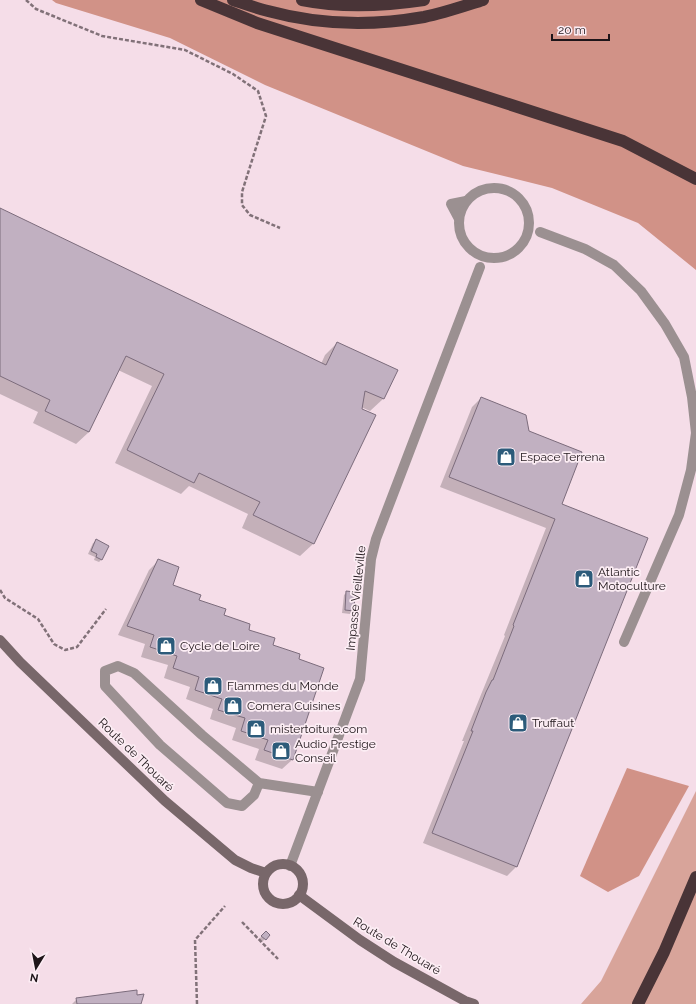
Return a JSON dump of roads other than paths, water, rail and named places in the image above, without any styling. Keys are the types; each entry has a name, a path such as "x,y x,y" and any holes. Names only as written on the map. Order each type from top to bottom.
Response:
{"highway":[{"path":"201,0 257,23 623,141 696,179"},
{"path":"233,0 268,11 306,19 346,23 425,17 483,0"},
{"path":"302,0 323,4 368,6 424,0"},
{"path":"638,1004 664,952 696,877"}],"main road":[{"name":"Route de Thouaré","path":"0,640 20,662 165,801 236,860 251,868 266,873"},
{"path":"280,865 290,866 300,875 302,889 299,895 288,903 282,904 275,902 270,899 264,889 263,884 266,873 270,869 280,865"},
{"name":"Route de Thouaré","path":"299,895 353,936 388,958 469,1003"}],"lane":[{"path":"529,217 529,227 526,238 521,246 513,252 494,258 480,267 474,252 462,237 459,219 466,201 485,189 497,188 508,191 518,197 525,206 529,217 540,232 585,249 614,265 641,291 666,324 684,357 692,397 696,433 691,470 679,515 624,642"},
{"path":"526,238 540,232"},
{"path":"474,252 494,258"},
{"name":"Impasse Vieilleville","path":"290,866 360,679 371,559 376,539 480,267"},
{"path":"258,783 254,794 242,806 227,803 160,745 105,686 105,671 118,666 134,673 202,735 258,783 318,792"}],"place":[{"name":"Espace Terrena","path":"506,457"},
{"name":"Atlantic Motoculture","path":"584,579"},
{"name":"Cycle de Loire","path":"166,646"},
{"name":"Flammes du Monde","path":"213,686"},
{"name":"Comera Cuisines","path":"233,706"},
{"name":"Truffaut","path":"518,723"},
{"name":"mistertoiture.com","path":"256,729"},
{"name":"Audio Prestige Conseil","path":"281,751"}]}
